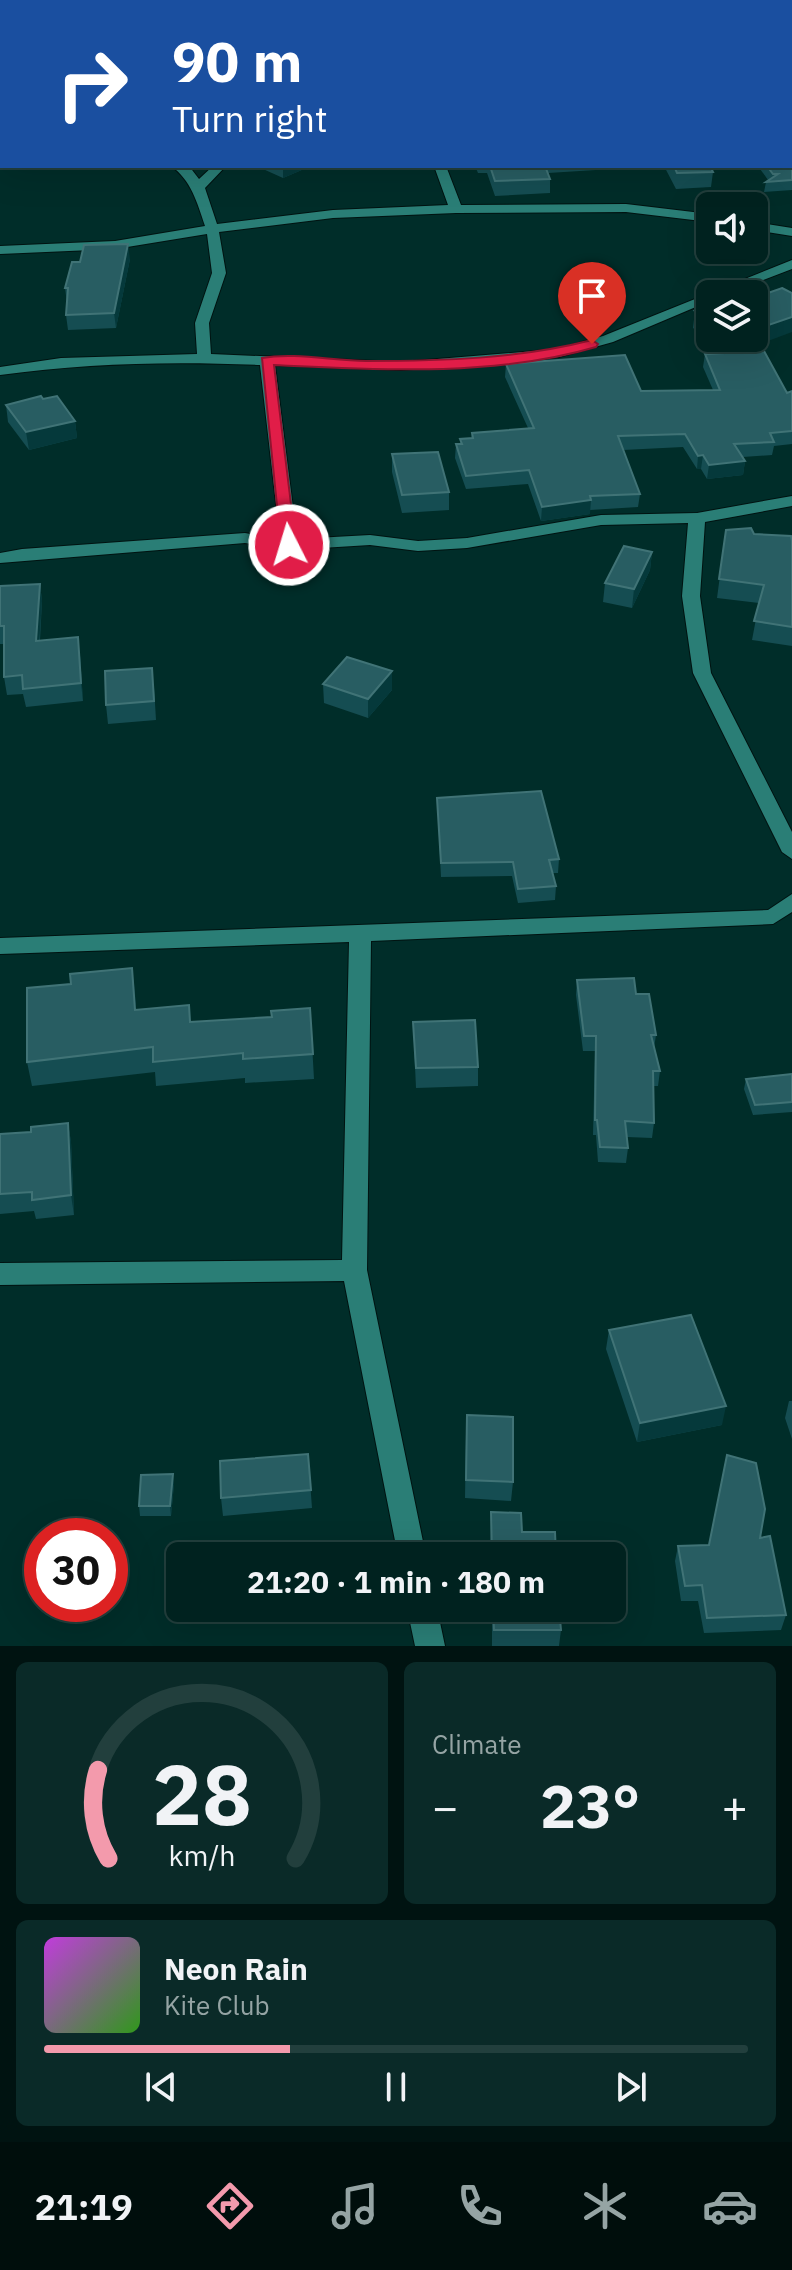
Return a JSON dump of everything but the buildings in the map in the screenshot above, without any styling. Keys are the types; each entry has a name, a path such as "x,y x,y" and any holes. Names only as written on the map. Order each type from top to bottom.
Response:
{"street":[{"path":"184,168 198,187 212,229 219,272 199,332 205,358"},
{"path":"198,187 218,168"},
{"path":"441,168 456,209"},
{"path":"0,250 115,245 333,214 456,209 626,208 696,216"},
{"path":"768,228 792,232"},
{"path":"751,280 792,264"},
{"path":"0,371 61,362 205,358 401,366 559,353 608,339 696,302"},
{"path":"267,361 289,545"},
{"path":"0,558 245,538 289,545 370,540 418,546 451,544 601,520 697,518 792,501"},
{"path":"697,518 690,550 694,642 702,673 792,852"},
{"path":"0,946 773,917 792,901"},
{"path":"360,934 354,1270 409,1542"},
{"path":"0,1274 354,1270"},
{"path":"425,1622 430,1646"}],"route":[{"path":"289,545 267,361 401,366 460,363 559,353 592,344"}]}
